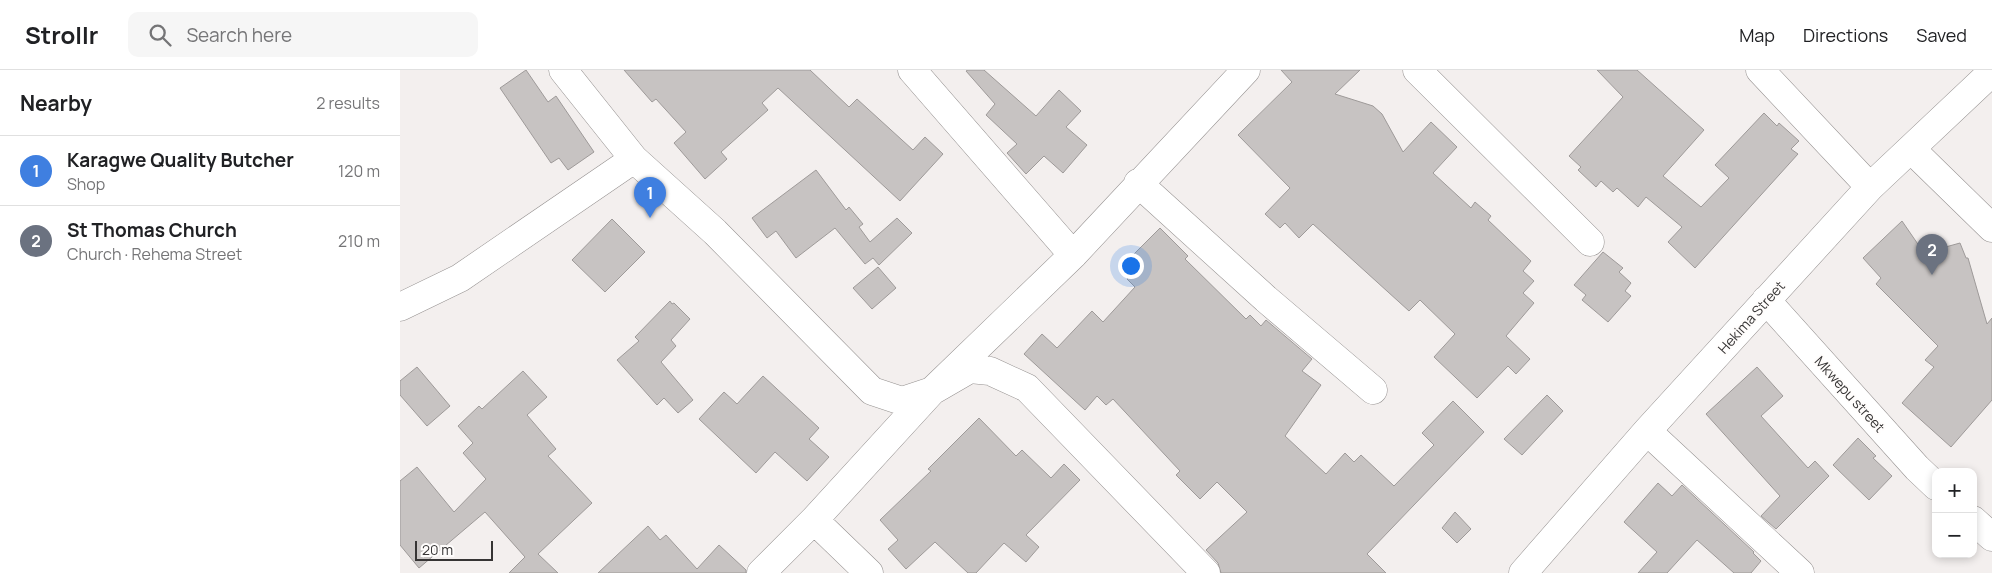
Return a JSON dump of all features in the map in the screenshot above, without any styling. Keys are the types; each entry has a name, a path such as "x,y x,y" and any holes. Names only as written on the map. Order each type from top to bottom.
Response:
{"street":[{"path":"563,70 634,159 715,232 872,391 902,401 932,391 970,369 990,371 1027,388 1206,573"},
{"path":"912,70 1073,254"},
{"path":"761,573 814,520 932,391 1073,254 1246,70"},
{"path":"1417,70 1590,242"},
{"path":"1760,70 1870,187"},
{"name":"Hekima Street","path":"1523,573 1647,431 1870,187 1992,72"},
{"path":"1911,149 1992,228"},
{"path":"400,307 460,278 634,159"},
{"path":"1138,183 1266,299 1373,390"},
{"name":"Mkwepu street","path":"1766,300 1917,468 1932,482"},
{"path":"1647,431 1800,573"},
{"path":"814,520 868,573"},
{"path":"1977,524 1992,537"}],"building":[{"path":"526,70 548,102 556,96 594,152 568,170 559,158 551,163 500,88"},
{"path":"624,70 810,70 849,107 857,99 913,150 925,137 943,154 900,201 778,88 762,103 768,110 721,152 727,159 705,179 674,143 686,132 656,99 652,102"},
{"path":"984,70 1036,116 1059,90 1081,111 1066,127 1087,145 1063,173 1044,156 1026,174 1007,153 1017,144 986,115 995,104 966,71"},
{"path":"1281,70 1360,70 1335,94 1373,106 1382,114 1403,152 1431,122 1457,147 1433,173 1471,208 1475,202 1491,216 1488,220 1531,261 1523,271 1534,281 1523,293 1534,303 1506,336 1530,359 1516,374 1508,366 1477,398 1434,357 1455,334 1420,300 1409,311 1313,224 1299,238 1285,223 1280,228 1265,214 1290,188 1238,135 1292,82"},
{"path":"1597,70 1637,70 1704,130 1663,176 1701,207 1729,178 1715,165 1764,113 1777,126 1779,123 1799,141 1791,149 1798,154 1695,268 1668,242 1682,227 1646,197 1638,207 1617,188 1613,192 1601,181 1596,187 1578,170 1581,167 1569,156 1623,97"},
{"path":"816,170 846,210 849,207 863,224 859,227 870,242 897,218 912,233 879,265 873,258 865,264 835,228 796,258 776,231 767,238 752,218"},
{"path":"612,219 645,252 605,292 572,260"},
{"path":"1902,221 1924,253 1960,243 1966,258 1968,258 1987,324 1992,318 1992,400 1951,447 1902,403 1934,367 1925,360 1938,346 1876,284 1881,278 1863,258"},
{"path":"1160,228 1188,256 1185,259 1246,319 1250,315 1261,326 1266,320 1312,359 1302,371 1321,385 1285,436 1326,474 1345,453 1354,462 1361,455 1394,486 1434,445 1422,433 1453,401 1484,432 1367,554 1386,573 1221,573 1218,563 1206,550 1247,512 1217,482 1200,499 1176,475 1180,471 1113,399 1106,405 1097,396 1085,410 1024,354 1042,334 1057,348 1092,311 1103,322 1135,287 1127,279 1136,269 1128,260"},
{"path":"1603,252 1623,268 1619,272 1631,283 1625,291 1631,296 1608,322 1582,300 1586,295 1574,285"},
{"path":"878,267 896,288 872,309 853,288"},
{"path":"670,301 690,319 671,340 676,346 661,362 693,400 678,413 664,398 657,405 617,360 639,341 635,337"},
{"path":"417,367 450,406 427,426 400,395 400,381"},
{"path":"1757,367 1783,396 1761,416 1808,468 1815,461 1829,476 1776,529 1761,516 1780,496 1706,414"},
{"path":"523,371 547,397 527,415 556,449 548,456 592,503 538,554 558,573 509,573 525,557 485,512 419,568 400,545 400,481 417,467 454,512 486,479 463,453 473,443 458,426 479,406 482,409"},
{"path":"763,376 819,428 809,439 829,457 807,481 775,452 756,473 699,419 724,392 737,404"},
{"path":"1547,395 1563,411 1522,455 1504,439"},
{"path":"979,418 1016,456 1022,450 1051,478 1064,464 1080,480 1026,535 1039,547 1026,562 1004,543 976,573 968,573 935,542 906,569 888,549 898,540 880,520 931,471 928,469"},
{"path":"1858,438 1876,456 1873,458 1892,476 1869,500 1833,465"},
{"path":"1658,483 1672,496 1682,485 1754,552 1761,561 1751,573 1734,573 1697,540 1667,573 1638,573 1657,552 1624,522"},
{"path":"1455,512 1471,529 1457,543 1442,528"},
{"path":"648,526 660,540 666,535 697,569 719,545 746,570 746,573 598,573"}],"place":[{"name":"Karagwe Quality Butcher","path":"650,218"},
{"name":"St Thomas Church","path":"1932,275"}]}
